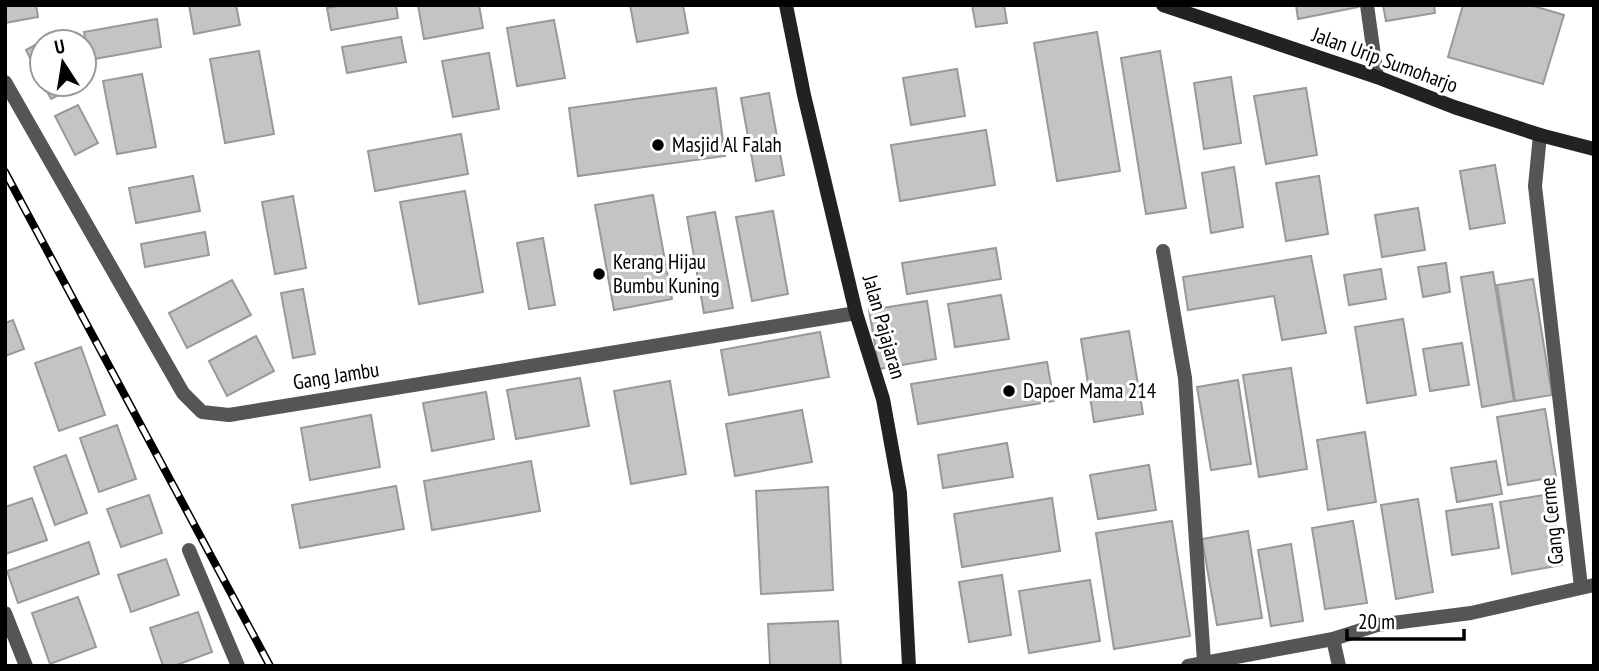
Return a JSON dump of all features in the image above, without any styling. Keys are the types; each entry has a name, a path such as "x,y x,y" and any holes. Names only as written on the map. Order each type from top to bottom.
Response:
{"main road":[{"name":"Jalan Pajajaran","path":"786,5 804,95 856,313 883,399 900,494 909,666"},
{"name":"Jalan Urip Sumoharjo","path":"1163,5 1377,77 1454,107 1540,135 1594,149"}],"street":[{"path":"1367,5 1377,77"},
{"name":"Gang Jambu","path":"5,82 183,394 202,412 229,415 856,313"},
{"name":"Gang Cerme","path":"1188,666 1333,639 1377,625 1471,613 1587,586 1535,186 1540,135"},
{"path":"1163,251 1185,378 1204,662"},
{"path":"190,550 238,666"},
{"path":"5,613 26,666"},
{"path":"1333,639 1339,666"}],"building":[{"path":"5,5 36,5 38,17 5,23"},
{"path":"189,5 236,5 240,25 194,34"},
{"path":"343,5 396,5 398,18 331,30 327,8"},
{"path":"418,5 479,5 483,28 424,39"},
{"path":"630,5 683,5 688,33 637,42"},
{"path":"972,5 1004,5 1007,23 976,27"},
{"path":"1296,5 1357,5 1358,7 1298,19"},
{"path":"1383,5 1434,5 1435,13 1386,21"},
{"path":"1463,5 1530,5 1564,15 1543,84 1448,57"},
{"path":"157,19 161,47 98,58 98,30"},
{"path":"554,20 565,78 517,86 507,28"},
{"path":"1097,32 1120,171 1057,181 1034,43"},
{"path":"401,37 406,62 347,73 342,47"},
{"path":"259,51 274,134 225,143 210,59"},
{"path":"1160,51 1186,208 1146,214 1121,58"},
{"path":"489,53 499,109 453,117 442,61"},
{"path":"957,69 965,116 911,125 903,78"},
{"path":"142,74 156,147 117,154 103,81"},
{"path":"1231,77 1241,143 1204,149 1194,83"},
{"path":"716,88 725,156 578,176 569,108"},
{"path":"1306,88 1317,155 1266,164 1254,96"},
{"path":"769,93 784,175 756,181 741,98"},
{"path":"78,105 98,143 75,155 55,116"},
{"path":"986,130 995,185 900,201 891,145"},
{"path":"461,134 468,174 375,191 368,151"},
{"path":"1495,165 1505,223 1470,229 1460,171"},
{"path":"1234,167 1243,227 1211,233 1202,173"},
{"path":"193,176 200,211 136,223 129,188"},
{"path":"1319,176 1328,234 1286,241 1276,183"},
{"path":"465,191 483,292 419,304 400,202"},
{"path":"653,195 672,299 614,310 595,205"},
{"path":"293,196 306,268 275,274 262,202"},
{"path":"1418,208 1425,250 1382,257 1375,215"},
{"path":"773,211 788,294 752,301 736,217"},
{"path":"715,212 733,308 704,313 687,217"},
{"path":"205,232 209,255 145,267 141,244"},
{"path":"543,238 555,305 529,309 517,243"},
{"path":"996,248 1001,279 907,294 902,263"},
{"path":"1311,256 1326,333 1282,340 1274,296 1188,310 1183,277"},
{"path":"1446,263 1450,292 1423,297 1418,267"},
{"path":"1381,269 1386,299 1349,305 1344,275"},
{"path":"1493,272 1514,401 1482,407 1461,277"},
{"path":"1533,279 1552,395 1515,401 1497,285"},
{"path":"232,280 251,315 187,348 169,313"},
{"path":"303,289 315,354 293,358 281,293"},
{"path":"1001,295 1009,339 955,347 948,304"},
{"path":"927,301 936,359 879,369 869,310"},
{"path":"1403,319 1416,395 1367,403 1355,327"},
{"path":"13,320 24,349 5,356 5,323"},
{"path":"1129,331 1143,414 1094,422 1081,339"},
{"path":"820,332 829,377 729,395 721,350"},
{"path":"256,336 274,371 227,396 209,361"},
{"path":"1462,343 1469,385 1430,391 1423,349"},
{"path":"81,347 105,415 59,431 35,363"},
{"path":"1047,362 1054,401 918,424 911,384"},
{"path":"1291,368 1307,469 1259,477 1243,375"},
{"path":"580,378 589,426 516,439 507,390"},
{"path":"1238,380 1251,464 1211,470 1197,387"},
{"path":"670,381 686,474 631,484 614,391"},
{"path":"486,392 494,439 432,451 423,403"},
{"path":"1545,409 1556,477 1508,485 1497,417"},
{"path":"802,410 812,462 735,476 726,424"},
{"path":"371,415 380,467 310,480 301,428"},
{"path":"117,425 136,479 99,492 80,438"},
{"path":"1365,432 1376,502 1328,510 1317,440"},
{"path":"1007,443 1013,477 943,488 938,455"},
{"path":"66,455 87,513 55,525 34,467"},
{"path":"531,461 540,511 432,530 424,481"},
{"path":"1496,461 1502,494 1457,502 1451,468"},
{"path":"1149,465 1156,510 1098,519 1090,475"},
{"path":"396,486 404,529 300,548 292,505"},
{"path":"828,487 833,590 761,594 756,491"},
{"path":"1550,494 1562,565 1512,574 1500,502"},
{"path":"149,495 162,533 121,547 107,509"},
{"path":"32,498 47,540 5,554 5,507"},
{"path":"1052,498 1060,551 962,567 954,514"},
{"path":"1418,499 1433,592 1396,599 1381,505"},
{"path":"1492,504 1499,548 1452,555 1446,511"},
{"path":"1172,521 1190,636 1114,649 1096,533"},
{"path":"1353,521 1367,603 1325,609 1312,528"},
{"path":"1248,531 1262,618 1217,625 1202,539"},
{"path":"89,542 99,574 18,603 7,571"},
{"path":"1291,544 1303,621 1271,626 1258,550"},
{"path":"166,559 179,595 131,612 118,575"},
{"path":"1002,575 1011,635 969,642 959,582"},
{"path":"1090,580 1100,641 1029,653 1019,591"},
{"path":"78,597 96,647 50,664 32,613"},
{"path":"198,612 212,652 174,666 163,666 150,628"},
{"path":"838,621 841,666 770,666 768,624"}],"railway":[{"path":"5,172 270,666"}],"place":[{"name":"Masjid Al Falah","path":"658,145"},
{"name":"Kerang Hijau Bumbu Kuning","path":"599,274"},
{"name":"Dapoer Mama 214","path":"1009,391"}]}
